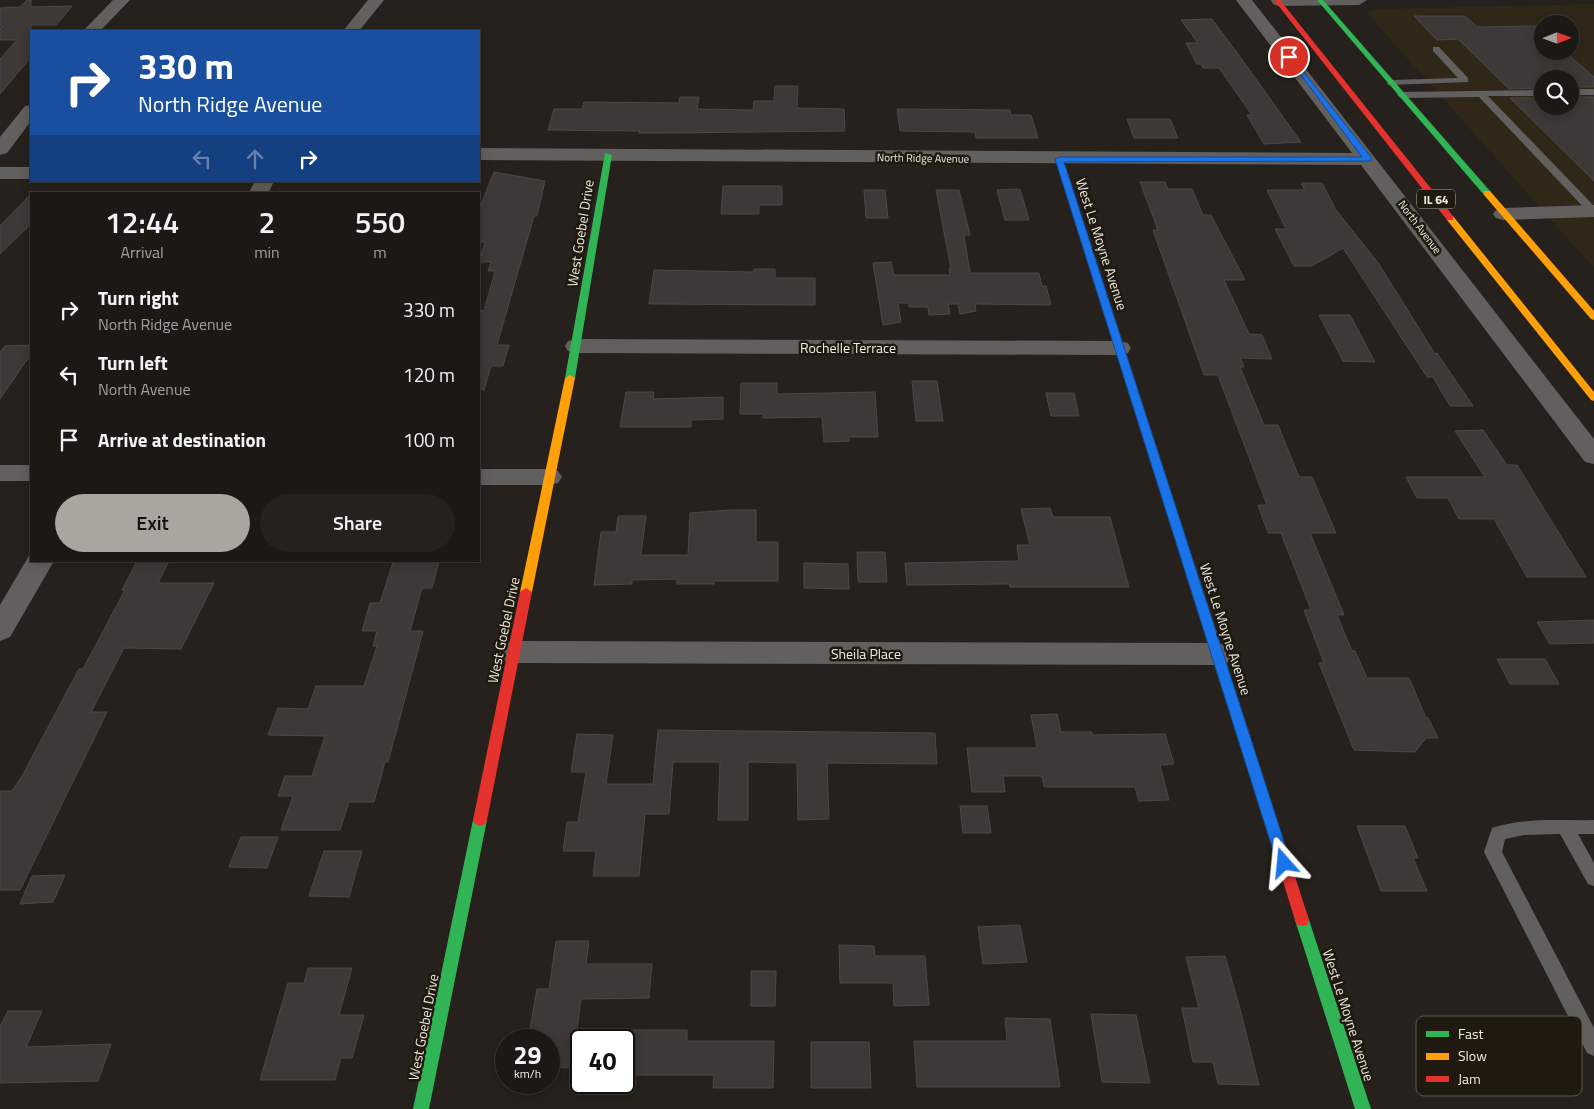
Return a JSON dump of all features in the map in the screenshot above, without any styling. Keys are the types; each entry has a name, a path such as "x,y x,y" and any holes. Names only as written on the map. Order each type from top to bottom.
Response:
{"street":[{"path":"92,30 122,0"},
{"path":"352,30 376,0"},
{"name":"North Avenue","path":"1244,0 1368,159 1594,456"},
{"path":"1320,0 1594,318"},
{"path":"1278,1 1359,0"},
{"name":"IL 64","path":"1278,1 1594,398"},
{"path":"0,149 30,111"},
{"name":"North Ridge Avenue","path":"480,154 1059,159 1368,159"},
{"name":"West Goebel Drive","path":"421,1109 576,346 608,155"},
{"name":"West Le Moyne Avenue","path":"1059,159 1362,1109"},
{"path":"0,173 30,173"},
{"path":"1503,214 1594,211"},
{"name":"Rochelle Terrace","path":"576,346 1120,348"},
{"path":"0,473 30,473"},
{"path":"480,477 549,477"},
{"path":"0,630 39,562"},
{"name":"Sheila Place","path":"514,652 1218,654"}],"lane":[{"path":"1391,83 1465,80 1436,49"},
{"path":"1579,92 1594,92"},
{"path":"1401,95 1534,93"},
{"path":"1481,94 1594,211"},
{"path":"1565,827 1594,879"},
{"path":"1578,1016 1494,852 1498,833 1524,828 1594,827"},
{"path":"1582,1024 1594,1047"}],"shaded area":[{"path":"1594,4 1594,268 1366,12 1382,9"}],"building":[{"path":"27,0 31,0 31,7 72,6 56,25 31,25 30,58 0,94 0,59 17,40 0,40 0,29 3,26 0,26 0,8 20,7"},
{"path":"1414,16 1465,16 1477,27 1534,26 1534,60 1574,60 1594,77 1594,87 1579,87 1579,70 1534,70 1534,88 1509,89 1458,39 1437,40"},
{"path":"1212,19 1301,142 1264,144 1247,115 1252,115 1219,68 1203,68 1201,64 1197,64 1186,43 1198,43 1181,20"},
{"path":"775,86 798,86 797,108 844,109 845,131 639,133 640,131 548,130 554,109 582,109 584,102 679,103 680,97 699,97 697,109 753,110 754,101 774,101"},
{"path":"1579,97 1594,97 1594,181 1510,98 1534,98 1534,115 1579,115"},
{"path":"897,109 1010,110 1011,115 1031,115 1038,138 976,138 975,132 900,131"},
{"path":"1127,119 1170,119 1178,138 1134,138"},
{"path":"494,172 545,181 537,216 534,216 497,345 509,345 503,366 491,366 484,390 480,389 480,310 484,311 495,271 488,271 491,262 480,262 485,242 480,242 480,207"},
{"path":"1140,182 1165,182 1168,189 1192,189 1203,215 1211,215 1245,280 1224,280 1249,334 1262,335 1272,359 1240,358 1244,367 1240,367 1264,425 1278,425 1299,477 1312,477 1336,533 1310,533 1344,615 1337,615 1352,651 1355,651 1367,678 1409,678 1426,718 1428,718 1438,738 1426,738 1415,752 1354,750 1319,663 1324,663 1304,610 1311,610 1281,533 1268,533 1258,505 1267,505 1218,375 1204,375 1153,230 1158,230"},
{"path":"1301,183 1322,183 1336,210 1379,264 1435,354 1437,353 1473,406 1450,406 1433,377 1427,377 1343,248 1312,266 1294,266 1275,229 1286,229 1267,190 1305,190"},
{"path":"723,186 782,186 782,205 759,205 759,214 721,214"},
{"path":"1020,189 1029,220 1005,220 997,190"},
{"path":"864,190 885,190 888,218 866,218"},
{"path":"936,190 959,190 970,235 964,235 970,273 1039,273 1042,286 1046,286 1051,305 975,304 976,311 960,314 958,304 948,304 950,314 929,315 928,307 909,307 909,303 898,303 901,322 883,325 873,263 891,262 894,275 950,275 949,269 951,269"},
{"path":"30,195 30,225 0,254 0,226"},
{"path":"754,269 775,269 775,278 815,278 815,305 649,304 654,270 754,272"},
{"path":"1319,315 1350,315 1375,362 1343,361"},
{"path":"30,345 30,355 0,399 0,352 5,346"},
{"path":"912,381 937,381 943,421 916,421"},
{"path":"741,383 777,383 777,394 875,392 878,437 849,437 849,441 824,442 822,417 763,418 763,414 740,414"},
{"path":"626,392 654,392 653,399 723,397 723,419 691,420 691,427 620,427"},
{"path":"1046,393 1074,393 1079,416 1051,416"},
{"path":"1483,430 1507,465 1517,465 1586,577 1527,577 1494,519 1459,519 1448,498 1417,498 1406,477 1485,477 1455,431"},
{"path":"1050,508 1053,517 1110,517 1129,587 1010,587 1009,584 907,585 905,563 1019,561 1017,545 1030,545 1021,509"},
{"path":"756,510 756,542 778,542 778,581 714,581 714,584 677,584 677,579 632,580 632,584 594,585 601,532 616,532 618,516 646,516 641,555 688,555 690,513"},
{"path":"857,552 885,552 887,582 858,582"},
{"path":"136,562 168,562 158,583 214,583 181,649 124,648 91,712 107,712 20,890 0,890 0,791 12,791 22,776 79,669 83,669 125,590 122,590"},
{"path":"393,562 439,562 432,588 422,588 410,631 423,631 388,762 385,762 374,802 349,802 340,830 281,830 293,796 278,796 285,776 312,776 325,736 268,735 278,708 308,709 316,686 364,686 377,646 373,646 377,631 362,631 370,603 380,603"},
{"path":"804,563 848,564 849,589 804,588"},
{"path":"1594,620 1594,643 1550,644 1537,622"},
{"path":"1497,659 1545,659 1559,684 1510,684"},
{"path":"1057,714 1061,732 1092,732 1092,735 1165,734 1174,764 1160,765 1169,800 1139,801 1135,787 1044,787 1042,776 1003,776 1005,792 972,792 967,748 1037,748 1031,715"},
{"path":"658,730 935,733 937,764 827,763 829,819 798,820 797,763 748,762 748,820 718,820 720,762 673,762 669,814 645,814 639,876 593,876 596,851 563,851 567,822 578,822 586,772 571,772 577,734 613,735 606,784 653,784"},
{"path":"960,806 987,806 991,833 963,833"},
{"path":"1357,826 1405,826 1418,858 1413,858 1427,891 1381,891"},
{"path":"241,837 278,837 267,868 229,867"},
{"path":"324,851 362,851 349,897 309,896"},
{"path":"65,875 53,902 20,904 32,876"},
{"path":"1020,925 1027,962 983,964 978,927"},
{"path":"556,941 589,941 586,964 652,964 649,998 581,999 577,1029 570,1029 570,1068 560,1067 560,1029 530,1029 537,989 549,989"},
{"path":"839,945 874,946 875,956 925,956 929,1005 894,1006 893,983 840,983"},
{"path":"1225,956 1259,1085 1218,1084 1213,1062 1193,1062 1182,1008 1199,1008 1186,957"},
{"path":"308,968 352,968 339,1015 364,1015 352,1058 341,1058 335,1080 260,1080 288,983 304,983"},
{"path":"751,971 776,971 775,1006 751,1006"},
{"path":"8,1011 42,1011 26,1047 111,1044 98,1081 0,1083 0,1026"},
{"path":"1091,1014 1136,1015 1150,1083 1102,1082"},
{"path":"1005,1018 1050,1019 1060,1087 917,1087 914,1041 1007,1041"},
{"path":"635,1030 687,1030 687,1041 774,1041 773,1088 713,1088 714,1075 635,1075"},
{"path":"811,1042 869,1042 871,1088 811,1088"}],"traffic: fast":[{"path":"1320,0 1487,193"},
{"path":"570,378 608,155"},
{"path":"1156,461 1243,733"},
{"path":"421,1109 480,820"},
{"path":"1302,920 1363,1109"}],"traffic: slow":[{"path":"1487,193 1594,317"},
{"path":"1450,218 1594,398"},
{"path":"526,592 570,378"}],"traffic: jam":[{"path":"1277,0 1450,218"},
{"path":"1059,159 1156,461"},
{"path":"480,820 526,592"},
{"path":"1243,733 1302,920"}],"route":[{"path":"1284,863 1059,159 1368,159 1289,57"}]}
